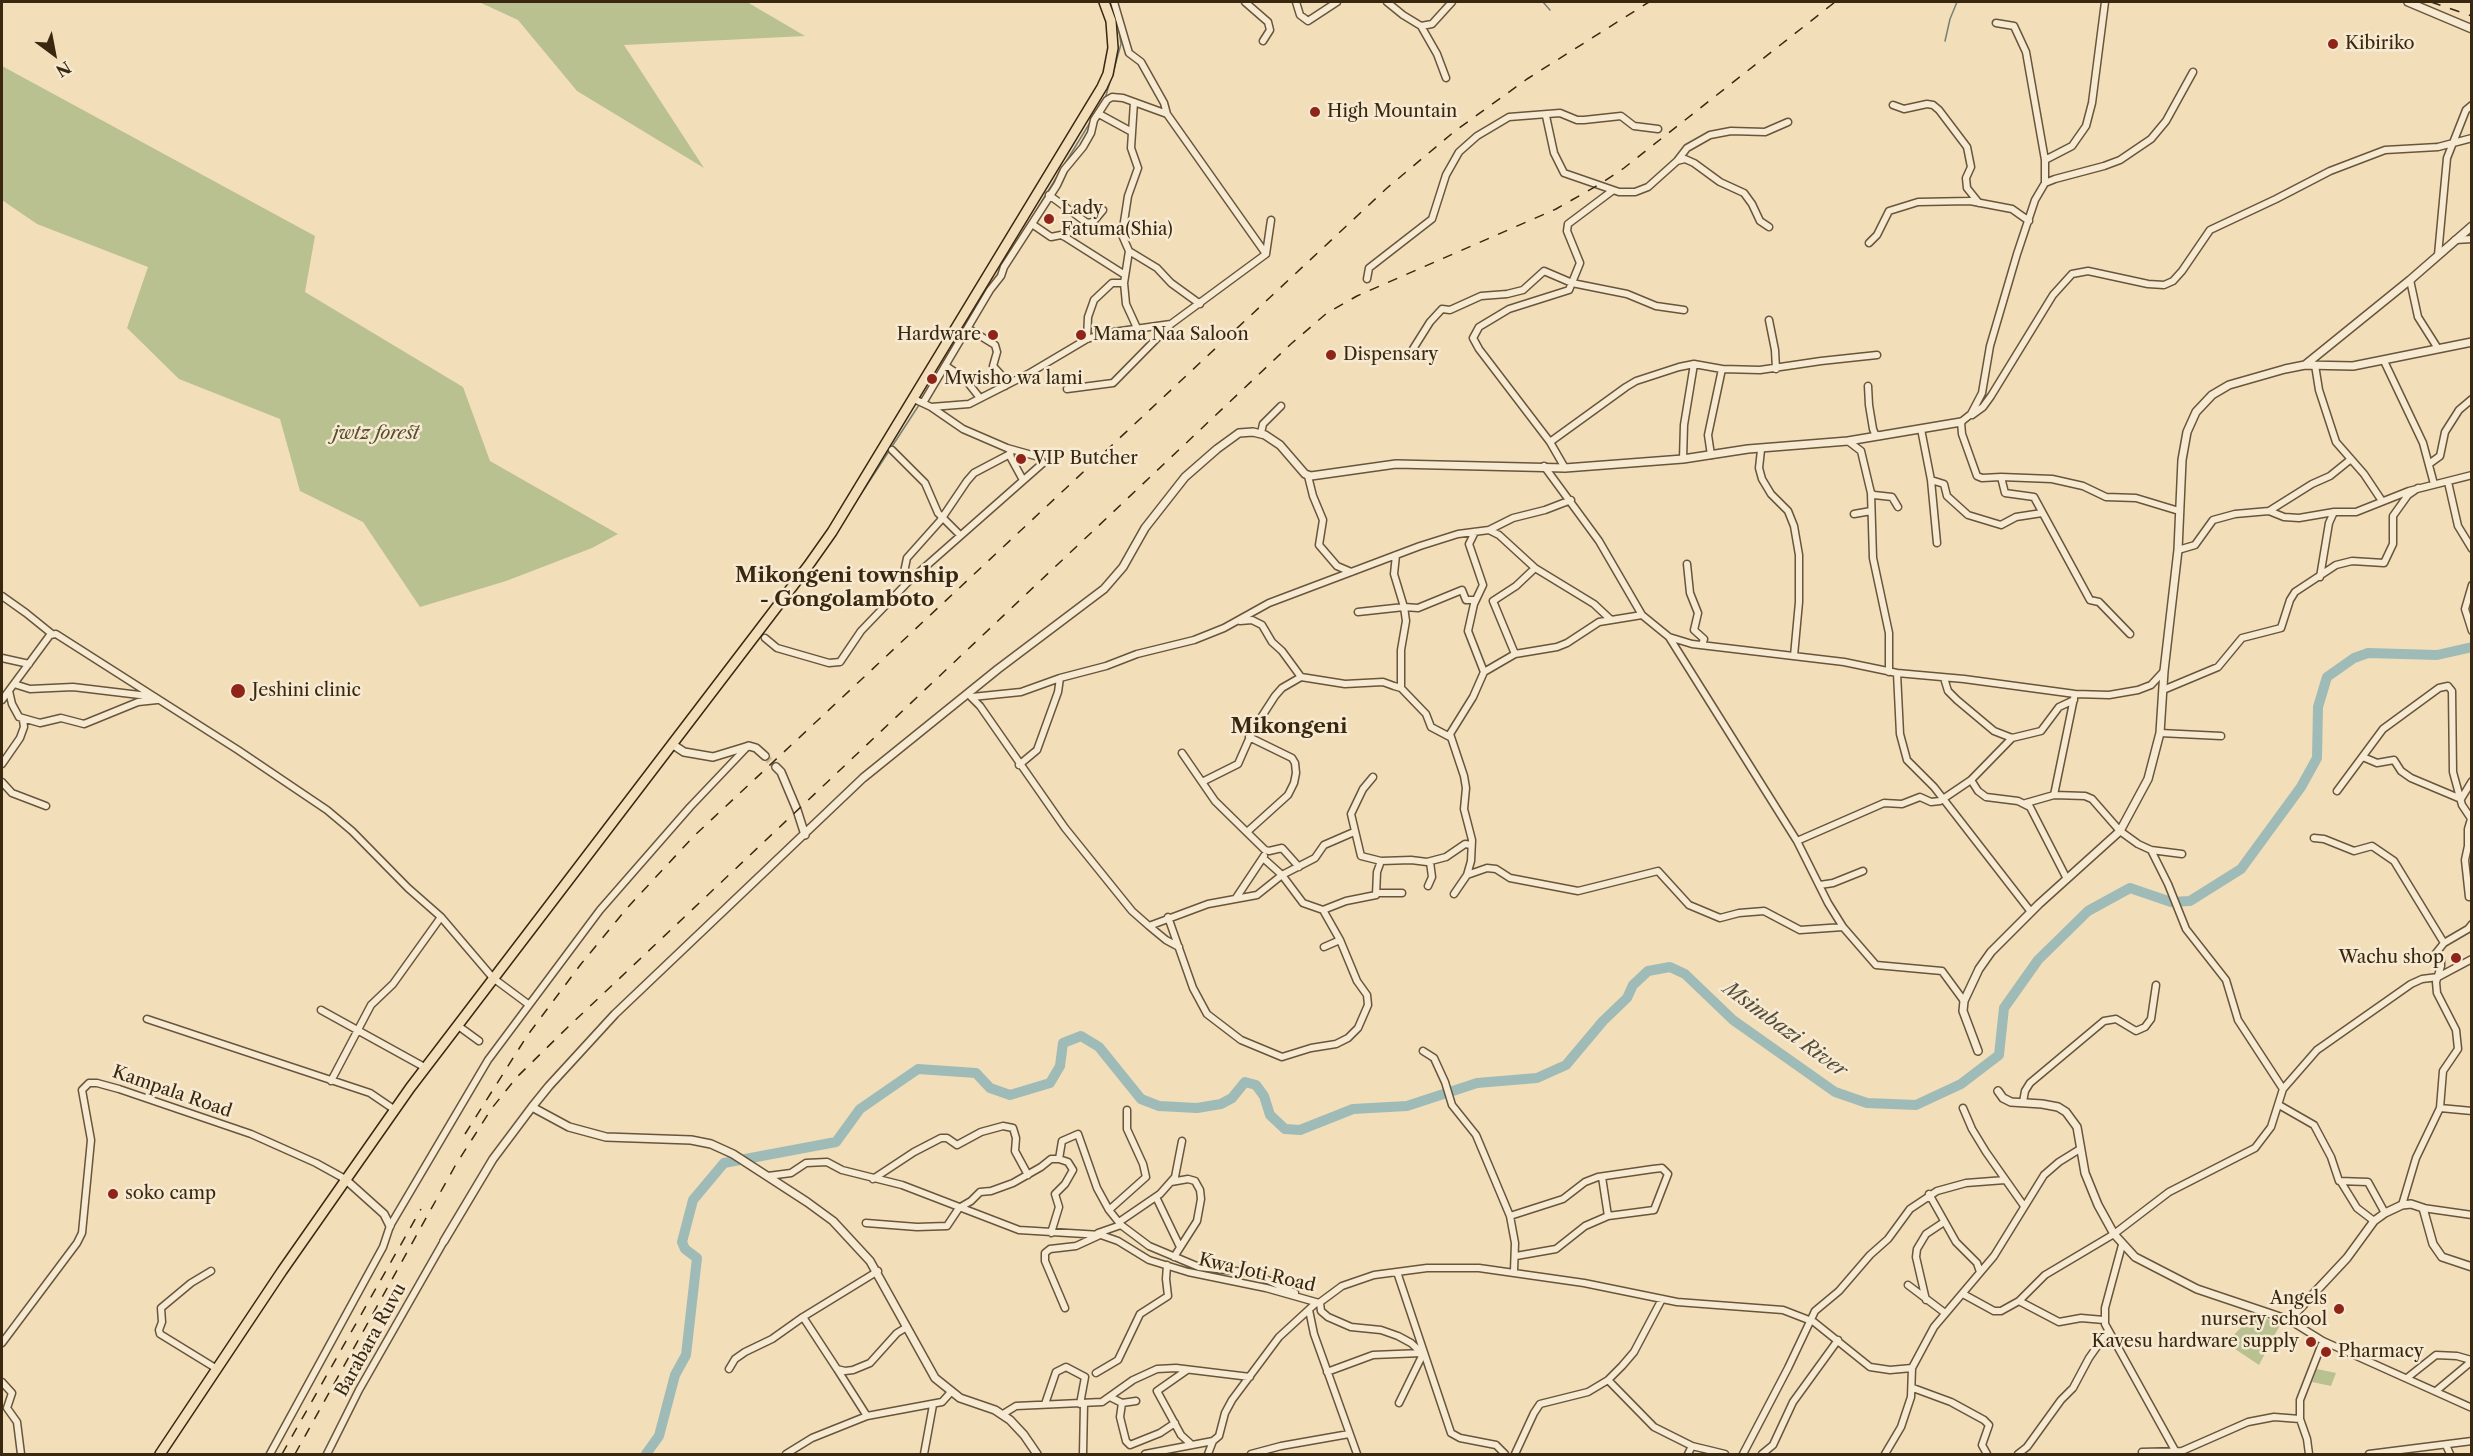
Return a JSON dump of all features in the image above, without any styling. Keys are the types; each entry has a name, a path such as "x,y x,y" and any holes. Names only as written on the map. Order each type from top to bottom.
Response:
{"main road":[{"path":"160,1455 345,1179 394,1110 814,558 918,401 1102,87 1111,63 1113,34 1104,2"}],"street":[{"path":"1114,2 1129,53 1141,62 1164,103 1167,114 1266,254"},
{"path":"1245,2 1268,22 1270,30 1263,41"},
{"path":"1296,2 1300,15 1308,21 1337,2"},
{"path":"1387,2 1421,26 1437,54 1446,78"},
{"path":"1421,26 1432,24 1452,2"},
{"path":"2045,160 2073,146 2086,126 2105,2"},
{"path":"2408,2 2472,29"},
{"path":"1996,23 2014,26 2023,43 2038,113 2045,160 2045,183 2036,200 1990,346 1982,393 1964,420 1962,434 1977,476 2052,479 2083,486 2106,497 2136,498 2179,511"},
{"path":"1113,34 1123,31"},
{"path":"2045,183 2120,160 2151,139 2170,115 2193,72"},
{"path":"765,638 777,648 795,654 829,663 840,662 861,631 908,582 1043,461 1039,457 1011,451 963,429 918,401 946,366 990,290 1049,195 1058,185 1068,163 1078,155 1091,134 1094,120 1112,97 1167,114"},
{"path":"1134,102 1132,151 1138,168 1128,196 1122,240 1129,251 1151,264 1171,283 1200,304"},
{"path":"1893,105 1904,109 1927,104 1939,110 1967,147 1971,167 1966,178 1967,188 1980,203"},
{"path":"2438,255 2443,187 2451,145 2466,110 2472,105"},
{"path":"1367,279 1370,268 1432,219 1446,175 1459,152 1477,136 1509,117 1564,113 1577,120 1584,120 1621,116 1634,126 1659,129"},
{"path":"1099,114 1132,132"},
{"path":"1546,116 1554,153 1562,170 1568,175 1600,184 1612,191 1640,191 1654,182 1677,161 1687,148 1710,135 1731,131 1766,132 1788,122"},
{"path":"1308,476 1396,464 1565,468 1683,459 1748,449 1761,450 1848,441 1964,420 1983,407 2054,295 2073,274 2088,271 2148,284 2164,285 2173,281 2211,230 2223,222 2373,153 2396,148 2451,145 2472,138"},
{"path":"1677,161 1685,159 1694,163 1720,182 1744,194 1760,221 1769,227"},
{"path":"1565,468 1550,442 1473,338 1479,327 1509,309 1566,292 1572,283 1579,259 1567,231 1568,224 1612,191"},
{"path":"1049,195 1087,223 1093,222 1103,210"},
{"path":"1869,243 1876,235 1884,217 1895,208 1918,202 1965,200 2012,209 2029,221"},
{"path":"1067,389 1113,383 1171,324 1266,254 1271,220"},
{"path":"1032,224 1051,237 1060,235 1079,244 1100,261 1125,275"},
{"path":"2305,365 2410,280 2472,226"},
{"path":"2455,240 2472,239"},
{"path":"1129,251 1124,283 1126,304 1137,328"},
{"path":"1413,349 1430,322 1442,309 1450,310 1481,296 1523,290 1544,271 1572,283 1627,294 1656,306 1684,310"},
{"path":"2410,280 2418,317 2437,347"},
{"path":"1087,339 1088,316 1094,300 1102,290 1112,284 1124,283"},
{"path":"1769,320 1776,369"},
{"path":"931,407 969,404 1087,339 1106,333 1171,324"},
{"path":"969,329 995,345 997,352 993,366 1003,377 1005,386"},
{"path":"1978,1051 1963,1011 1964,1001 1978,969 1991,952 2031,912 2120,831 2148,779 2160,733 2164,671 2178,550 2184,444 2192,418 2212,395 2229,385 2305,365 2353,366 2384,361 2437,347 2472,342"},
{"path":"1550,442 1636,381 1694,364 1749,371 1776,369 1821,360 1877,355"},
{"path":"2384,361 2423,443 2434,484"},
{"path":"1683,459 1684,424 1694,364"},
{"path":"2315,365 2319,390 2334,435 2339,445 2382,501"},
{"path":"946,366 965,380 980,398"},
{"path":"1711,455 1708,435 1722,369"},
{"path":"1868,386 1873,429 1879,436"},
{"path":"2430,464 2440,456 2443,436 2459,410 2472,399"},
{"path":"1261,433 1263,424 1281,406"},
{"path":"1921,429 1932,480 1937,543"},
{"path":"444,1242 493,1160 532,1107 615,1014 863,778 1104,589 1123,567 1157,511 1194,467 1239,433 1261,433 1280,445 1308,476 1323,520 1319,545 1337,566 1351,572"},
{"path":"1848,441 1861,451 1871,493 1873,558 1889,633 1889,672"},
{"path":"892,450 926,483 931,499 942,517 960,535"},
{"path":"1761,450 1762,479 1771,494 1788,511 1794,526 1799,555 1799,602 1794,656"},
{"path":"1011,451 1023,480"},
{"path":"908,582 903,577 907,558 942,517 972,475 1011,451"},
{"path":"2178,550 2195,545 2212,520 2235,514 2270,511 2312,484 2330,476 2351,459"},
{"path":"1544,466 1599,541 1642,615 1669,637 1797,841 1843,927 1876,965 1942,971 1964,1001"},
{"path":"2270,511 2284,517 2299,518 2334,512 2356,512 2418,488 2472,475"},
{"path":"2001,477 2006,493 2034,497 2090,600 2101,603 2130,634"},
{"path":"1932,480 1944,484 1947,496 1960,510 1973,518 2001,525 2016,517 2042,513"},
{"path":"2448,482 2458,526 2472,549"},
{"path":"2163,690 2218,667 2242,638 2281,628 2295,592 2340,563 2384,563 2394,536 2393,516 2408,495 2418,488"},
{"path":"1871,493 1892,497 1898,507"},
{"path":"968,697 1021,692 1146,651 1194,640 1214,633 1269,603 1396,555 1458,534 1489,530 1513,518 1545,510 1570,500"},
{"path":"1854,513 1870,511"},
{"path":"2319,577 2329,523 2334,512"},
{"path":"1489,530 1499,535 1535,568 1594,604 1610,619"},
{"path":"1475,532 1469,544 1483,585 1475,600 1468,631 1484,672"},
{"path":"1396,555 1394,574 1406,621 1401,650 1401,688"},
{"path":"1687,564 1688,585 1698,613 1694,630 1704,639 1702,645"},
{"path":"1515,654 1493,601 1516,586 1535,568"},
{"path":"2472,585 2465,609 2472,632"},
{"path":"1358,612 1414,608 1462,590 1466,600 1475,600"},
{"path":"2,596 52,634 60,636 327,810 441,917 493,978 528,1005"},
{"path":"1454,894 1467,875 1471,855 1471,832 1464,809 1466,788 1464,776 1450,736 1473,697 1484,672 1515,654 1557,647 1592,624 1642,615"},
{"path":"1234,622 1248,620 1259,622 1301,677"},
{"path":"2,764 20,738 24,727 23,720 4,695 52,634"},
{"path":"1669,637 1702,645 1844,662 1889,672 2074,697 2139,690 2151,685 2164,671"},
{"path":"2,658 29,664"},
{"path":"1897,673 1900,734 1905,755 1943,799 2031,912"},
{"path":"1202,782 1238,764 1245,752 1249,737 1275,696 1282,688 1301,677 1345,684 1383,682 1401,688 1426,714 1431,727 1450,736"},
{"path":"1020,765 1037,750 1058,692 1060,678"},
{"path":"1944,678 1945,686 1952,695 1994,731 2012,738"},
{"path":"14,684 30,689 74,687 154,698"},
{"path":"2337,791 2387,725 2439,688 2450,686 2452,691 2453,772 2461,799 2471,819 2465,860 2469,897"},
{"path":"968,697 980,706 1065,828 1114,890 1138,917 1166,940 1180,947"},
{"path":"1797,841 1884,803 1902,804 1915,797 1934,802 1943,799 1971,780 2012,738 2041,731 2059,707 2074,697"},
{"path":"2054,795 2074,697"},
{"path":"23,720 40,723 61,718 84,724 138,702 154,698"},
{"path":"2160,733 2221,736"},
{"path":"1247,832 1288,795 1296,773 1292,758 1249,737"},
{"path":"672,744 684,752 713,758 748,746 756,748 765,756"},
{"path":"270,1455 383,1247 390,1226 488,1060 600,910 690,807 748,746"},
{"path":"1182,753 1215,801 1269,851"},
{"path":"2363,757 2377,763 2394,760 2401,771 2411,778 2461,799"},
{"path":"776,767 781,772 805,835"},
{"path":"1373,777 1363,789 1351,814 1361,856 1381,861 1430,862 1446,857 1465,844 1471,845"},
{"path":"1971,780 1978,791 1986,797 2026,803 2054,795 2085,796 2092,799 2120,831 2138,844 2151,850 2182,854"},
{"path":"2461,799 2472,781"},
{"path":"2,782 12,793 46,806"},
{"path":"2026,803 2033,811 2067,879"},
{"path":"1149,926 1208,904 1261,893 1282,875 1315,858 1324,846 1354,832"},
{"path":"2314,838 2324,839 2354,851 2372,846 2394,861 2444,943"},
{"path":"1236,898 1269,851 1282,848 1299,867"},
{"path":"2151,850 2186,928 2226,980 2238,1020 2283,1089"},
{"path":"1263,858 1282,875 1303,903 1323,910 1346,901 1373,897 1377,894 1402,893"},
{"path":"1377,894 1377,872 1381,861"},
{"path":"1428,886 1432,877 1430,862"},
{"path":"1467,875 1487,868 1496,869 1510,878 1578,891 1658,871 1689,905 1720,918 1739,913 1764,911 1800,930 1843,927"},
{"path":"1820,885 1833,883 1863,871"},
{"path":"1168,918 1198,1000 1211,1018 1241,1040 1282,1057 1311,1048 1336,1044 1358,1028 1368,1005 1367,995 1354,976 1340,940 1323,910"},
{"path":"331,1081 371,1005 393,984 441,917"},
{"path":"2402,1205 2419,1150 2440,1108 2443,1071 2456,1052 2458,1044 2454,1025 2438,997 2436,984 2441,959 2436,953 2444,943 2468,929 2472,924"},
{"path":"1324,947 1340,940"},
{"path":"1963,1294 1997,1312 2019,1301 2045,1275 2114,1234 2169,1192 2255,1148 2271,1127 2283,1089 2317,1050 2411,984 2422,979 2438,977 2472,959"},
{"path":"2024,1102 2024,1095 2030,1083 2104,1021 2116,1019 2136,1031 2145,1027 2151,1019 2156,985"},
{"path":"321,1010 426,1068"},
{"path":"147,1019 370,1093 394,1110"},
{"path":"457,1025 479,1041"},
{"path":"1424,1051 1434,1058 1452,1105 1473,1130 1510,1216 1516,1256 1514,1271"},
{"name":"Kampala Road","path":"2,1343 77,1243 81,1233 91,1140 82,1090 89,1083 108,1086 251,1134 345,1179"},
{"path":"1998,1091 2003,1098 2011,1102 2058,1107 2066,1112 2077,1126 2085,1173 2114,1234 2122,1245 2147,1264 2197,1289 2289,1320 2323,1341 2472,1408"},
{"path":"2279,1105 2317,1129 2354,1205 2374,1221"},
{"path":"532,1107 569,1127 592,1134 620,1138 691,1140 711,1144 733,1154 833,1221 855,1242 878,1271 932,1373 951,1392 1003,1414 1018,1428 1036,1455"},
{"path":"1963,1108 1972,1129 2024,1206"},
{"path":"2440,1108 2472,1111"},
{"path":"1109,1210 1146,1178 1143,1164 1127,1129 1127,1110"},
{"path":"873,1179 914,1152 941,1138 947,1138 957,1145 981,1132 1003,1126 1013,1128 1016,1138 1015,1151 1028,1175"},
{"path":"1059,1159 1062,1141 1078,1134 1097,1188 1109,1210 1120,1223 1149,1246 1199,1267 1253,1273 1288,1289 1297,1296"},
{"path":"1065,1308 1045,1261 1045,1253 1050,1250 1076,1246 1120,1223 1156,1197 1171,1182 1178,1170 1182,1141"},
{"path":"1885,1455 1901,1427 1913,1388 1912,1368 1934,1327 1994,1256 2044,1175 2080,1149"},
{"path":"866,1223 942,1228 950,1223 960,1208 980,1192 1002,1188 1028,1175 1051,1159 1059,1159 1068,1162 1073,1170 1065,1184 1055,1194 1059,1207 1050,1233"},
{"name":"Kwa Joti Road","path":"765,1175 790,1173 814,1161 826,1162 842,1170 902,1185 1019,1230 1098,1234 1118,1241 1149,1260 1188,1272 1297,1296 1318,1303 1336,1289 1357,1279 1427,1268 1468,1268 1514,1271 1677,1302 1783,1310 1809,1319 1870,1367 1890,1370 1912,1368"},
{"path":"1510,1216 1563,1199 1587,1181 1602,1177 1662,1168 1668,1174 1654,1210 1608,1216 1585,1226 1557,1249 1516,1256"},
{"path":"1602,1177 1608,1216"},
{"path":"345,1179 384,1214 390,1226"},
{"path":"1171,1182 1192,1179 1200,1190 1200,1214 1174,1257"},
{"path":"1743,1455 1788,1368 1809,1319 1820,1306 1839,1292 1870,1255 1888,1239 1910,1209 1929,1194 1966,1183 2005,1180"},
{"path":"2341,1182 2368,1182 2385,1212"},
{"path":"1929,1194 1960,1248 1977,1263 1980,1272"},
{"path":"1156,1197 1180,1247"},
{"path":"2289,1320 2347,1258 2374,1221 2385,1212 2411,1204 2423,1208 2472,1215"},
{"path":"2423,1208 2436,1250 2447,1260 2472,1267"},
{"path":"1926,1300 1917,1263 1917,1249 1926,1234 1944,1222"},
{"name":"Barabara Ruvu","path":"327,1455 359,1390 444,1242"},
{"path":"2122,1245 2104,1308 2104,1320 2176,1453"},
{"path":"1096,1373 1118,1360 1140,1314 1168,1296 1167,1265"},
{"path":"211,1270 161,1308 162,1322 159,1332 217,1369"},
{"path":"729,1369 740,1355 772,1339 802,1317 878,1271"},
{"path":"1398,1272 1450,1433 1460,1438 1496,1444 1505,1455"},
{"path":"1908,1285 1945,1313"},
{"path":"1515,1455 1540,1404 1588,1392 1608,1380 1631,1356 1662,1299"},
{"path":"2019,1301 2059,1322 2080,1318 2104,1320"},
{"path":"1208,1455 1213,1441 1220,1434 1229,1405 1279,1337 1318,1303 1321,1311 1328,1317 1351,1327 1381,1330 1398,1336 1423,1354"},
{"path":"1309,1310 1314,1334 1357,1455"},
{"path":"802,1317 867,1416"},
{"path":"837,1369 853,1370 870,1363 897,1333 907,1328"},
{"path":"2018,1455 2073,1388 2089,1358 2108,1331"},
{"path":"1762,1455 1773,1445 1793,1402 1808,1385 1838,1340"},
{"path":"2309,1455 2307,1439 2300,1419 2300,1400 2323,1341"},
{"path":"1327,1372 1373,1355 1423,1354"},
{"path":"1399,1403 1423,1354"},
{"path":"2407,1378 2436,1355 2457,1356 2471,1360"},
{"path":"2436,1391 2471,1360"},
{"path":"1045,1404 1056,1372 1066,1367 1085,1377 1082,1404 1083,1455"},
{"path":"1003,1414 1016,1406 1102,1402 1133,1380 1157,1369 1250,1377"},
{"path":"1188,1370 1157,1392 1181,1435 1192,1445"},
{"path":"1608,1380 1649,1423 1692,1446 1725,1455"},
{"path":"2,1382 12,1393 7,1408 17,1422 21,1455"},
{"path":"1913,1388 1951,1402 1984,1420 1989,1425 1982,1445 1987,1455"},
{"path":"786,1455 813,1438 867,1416 933,1405 942,1402 951,1392"},
{"path":"1110,1397 1122,1403 1136,1401"},
{"path":"1122,1403 1120,1417 1126,1441 1130,1445 1155,1436 1175,1423"},
{"path":"924,1455 933,1405"},
{"path":"2142,1452 2176,1453 2248,1422 2274,1417 2300,1419"},
{"path":"1251,1455 1281,1446 1349,1434"},
{"path":"1145,1455 1213,1441"},
{"path":"2368,1455 2472,1442"},
{"path":"2446,1445 2450,1455"},
{"path":"1688,1455 1692,1446"}],"green space":[{"path":"479,2 747,2 805,36 624,45 704,168 577,91 518,20"},
{"name":"jwtz forest","path":"2,66 315,236 305,292 463,387 490,461 618,534 592,548 506,581 420,607 363,522 300,491 280,419 179,379 127,328 148,267 37,224 2,200"},
{"path":"2255,1313 2280,1325 2259,1365 2226,1343"},
{"path":"2317,1369 2336,1373 2331,1386 2312,1382"}],"waterway":[{"path":"1543,2 1550,10"},
{"path":"1945,41 1957,2"},
{"path":"1113,73 1121,44 1118,25"},
{"path":"1105,99 1111,78"},
{"path":"1031,219 1091,121"},
{"path":"846,517 919,405"},
{"name":"Msimbazi River","path":"646,1454 659,1436 675,1375 686,1355 697,1258 685,1249 682,1242 693,1200 724,1163 836,1142 860,1109 918,1069 976,1073 990,1088 1010,1095 1050,1083 1060,1066 1063,1043 1081,1036 1099,1047 1141,1099 1159,1106 1197,1108 1221,1104 1232,1098 1245,1082 1256,1085 1264,1096 1270,1115 1285,1129 1300,1130 1353,1109 1407,1106 1477,1083 1537,1078 1566,1065 1603,1021 1627,998 1633,985 1648,971 1670,967 1685,974 1733,1020 1835,1092 1867,1103 1916,1105 1961,1084 1999,1055 2004,1008 2038,960 2088,911 2130,888 2171,902 2190,901 2241,869 2301,787 2317,758 2318,707 2327,677 2354,658 2368,653 2437,655 2472,647"}],"tunnel":[{"path":"765,756 776,767"}],"railway":[{"path":"465,1134 527,1036 581,964 628,907 694,836 1387,188 1455,131 1527,79 1649,2"},
{"path":"295,1454 455,1166 492,1108 517,1077 1292,343 1327,313 1357,296 1556,209 1600,184 1624,168 1835,2"},
{"path":"2431,2 2472,16"},
{"path":"282,1454 421,1209"}],"place":[{"name":"Kibiriko","path":"2333,44"},
{"name":"High Mountain","path":"1315,112"},
{"name":"Lady Fatuma(Shia)","path":"1049,219"},
{"name":"Hardware","path":"993,335"},
{"name":"Mama Naa Saloon","path":"1081,335"},
{"name":"Dispensary","path":"1331,355"},
{"name":"Mwisho wa lami","path":"932,379"},
{"name":"VIP Butcher","path":"1021,459"},
{"name":"Jeshini clinic","path":"238,691"},
{"name":"Wachu shop","path":"2456,958"},
{"name":"soko camp","path":"113,1194"},
{"name":"Angels nursery school","path":"2339,1309"},
{"name":"Kavesu hardware supply","path":"2311,1342"},
{"name":"Pharmacy","path":"2326,1352"}],"district":[{"name":"Mikongeni township - Gongolamboto","path":"847,588"},
{"name":"Mikongeni","path":"1289,727"}]}
